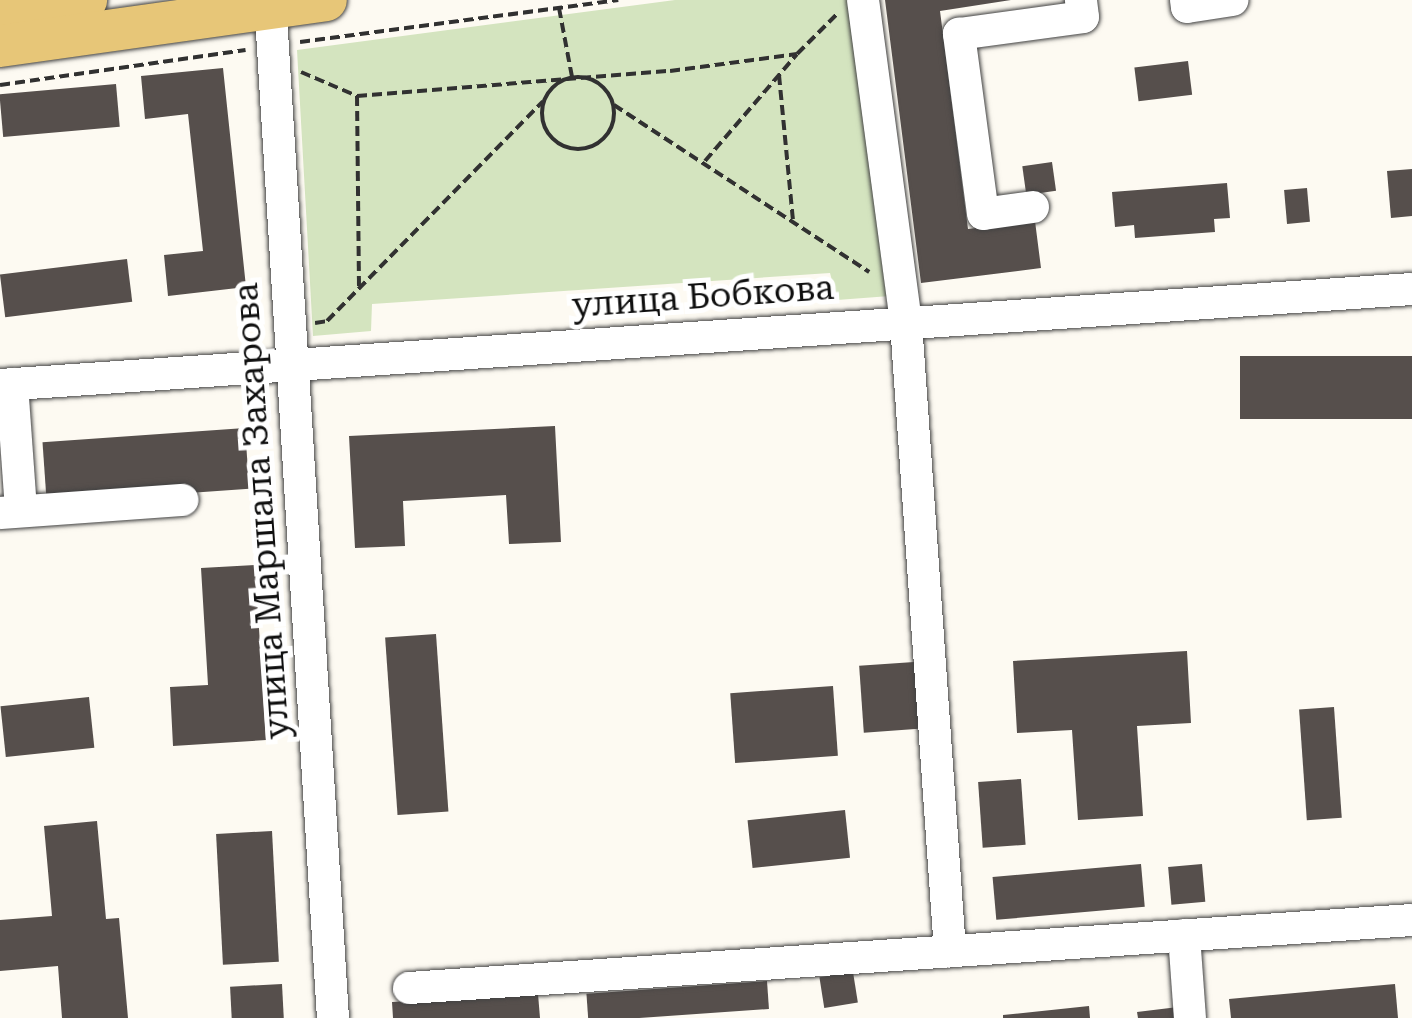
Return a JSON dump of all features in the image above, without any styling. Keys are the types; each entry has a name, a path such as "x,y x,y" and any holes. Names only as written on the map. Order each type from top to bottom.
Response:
{"main road":[{"path":"0,12 86,0"},
{"path":"0,46 272,28 326,0"}],"street":[{"path":"862,0 904,309 950,951"},
{"path":"1033,207 983,214 958,34 1083,17 1081,0"},
{"path":"1186,0 1187,7 1232,0"},
{"name":"улица Маршала Захарова","path":"272,28 333,1018"},
{"name":"улица Бобкова","path":"6,384 292,365 904,309 1412,288"},
{"path":"6,384 10,512 183,500"},
{"path":"409,988 1412,920"},
{"path":"1184,936 1190,1018"}],"path":[{"path":"0,85 272,28 559,8 618,0"},
{"path":"705,161 797,54 852,0"},
{"path":"559,8 572,77"},
{"path":"272,28 357,96 797,54"},
{"path":"779,75 793,222"},
{"path":"305,324 327,321 543,101 572,77"},
{"path":"572,77 602,86 614,105 793,222 904,309"},
{"path":"357,96 359,287"},
{"path":"543,101 548,134 580,150 606,137 614,105"}],"green space":[{"path":"675,0 853,0 890,296 837,300 830,273 372,304 371,331 313,336 297,50"}],"building":[{"path":"885,0 1011,0 940,11 968,229 1035,221 1041,268 921,283"},
{"path":"1188,61 1192,95 1139,101 1134,68"},
{"path":"223,68 246,287 168,296 164,255 203,251 188,114 145,119 141,76"},
{"path":"116,84 120,127 3,137 0,94"},
{"path":"1052,162 1056,191 1026,195 1022,166"},
{"path":"1412,169 1412,216 1391,218 1387,171"},
{"path":"1227,183 1230,218 1214,219 1215,232 1135,238 1134,225 1115,227 1112,192"},
{"path":"1307,188 1310,222 1287,224 1284,190"},
{"path":"127,259 132,302 5,317 0,275"},
{"path":"1240,356 1412,356 1412,419 1240,419"},
{"path":"555,426 561,542 509,544 506,495 403,501 405,546 355,548 349,436"},
{"path":"245,428 249,489 47,503 42,442"},
{"path":"255,565 266,740 173,746 170,687 208,685 201,568"},
{"path":"436,634 448,812 398,815 385,638"},
{"path":"1187,651 1191,723 1137,726 1143,816 1078,820 1072,730 1017,733 1013,661"},
{"path":"914,662 919,729 864,733 859,666"},
{"path":"833,686 838,756 735,763 730,693"},
{"path":"89,697 94,748 6,757 0,706"},
{"path":"1334,707 1342,818 1307,820 1299,709"},
{"path":"1021,779 1026,845 983,848 978,782"},
{"path":"845,810 850,858 753,868 748,820"},
{"path":"97,821 106,919 119,918 128,1018 62,1018 58,966 0,971 0,920 52,916 44,826"},
{"path":"272,831 279,962 223,965 216,834"},
{"path":"1141,864 1145,907 996,920 993,877"},
{"path":"1202,864 1205,902 1171,905 1168,867"},
{"path":"853,972 858,1003 824,1008 819,977"},
{"path":"767,981 769,1009 588,1018 586,994"},
{"path":"282,984 284,1018 232,1018 230,987"},
{"path":"1395,984 1398,1018 1231,1018 1229,999"},
{"path":"538,994 540,1018 393,1018 392,1002"},
{"path":"1089,1006 1090,1018 1003,1018 1003,1015"},
{"path":"1178,1007 1179,1018 1138,1018 1137,1012"}]}
